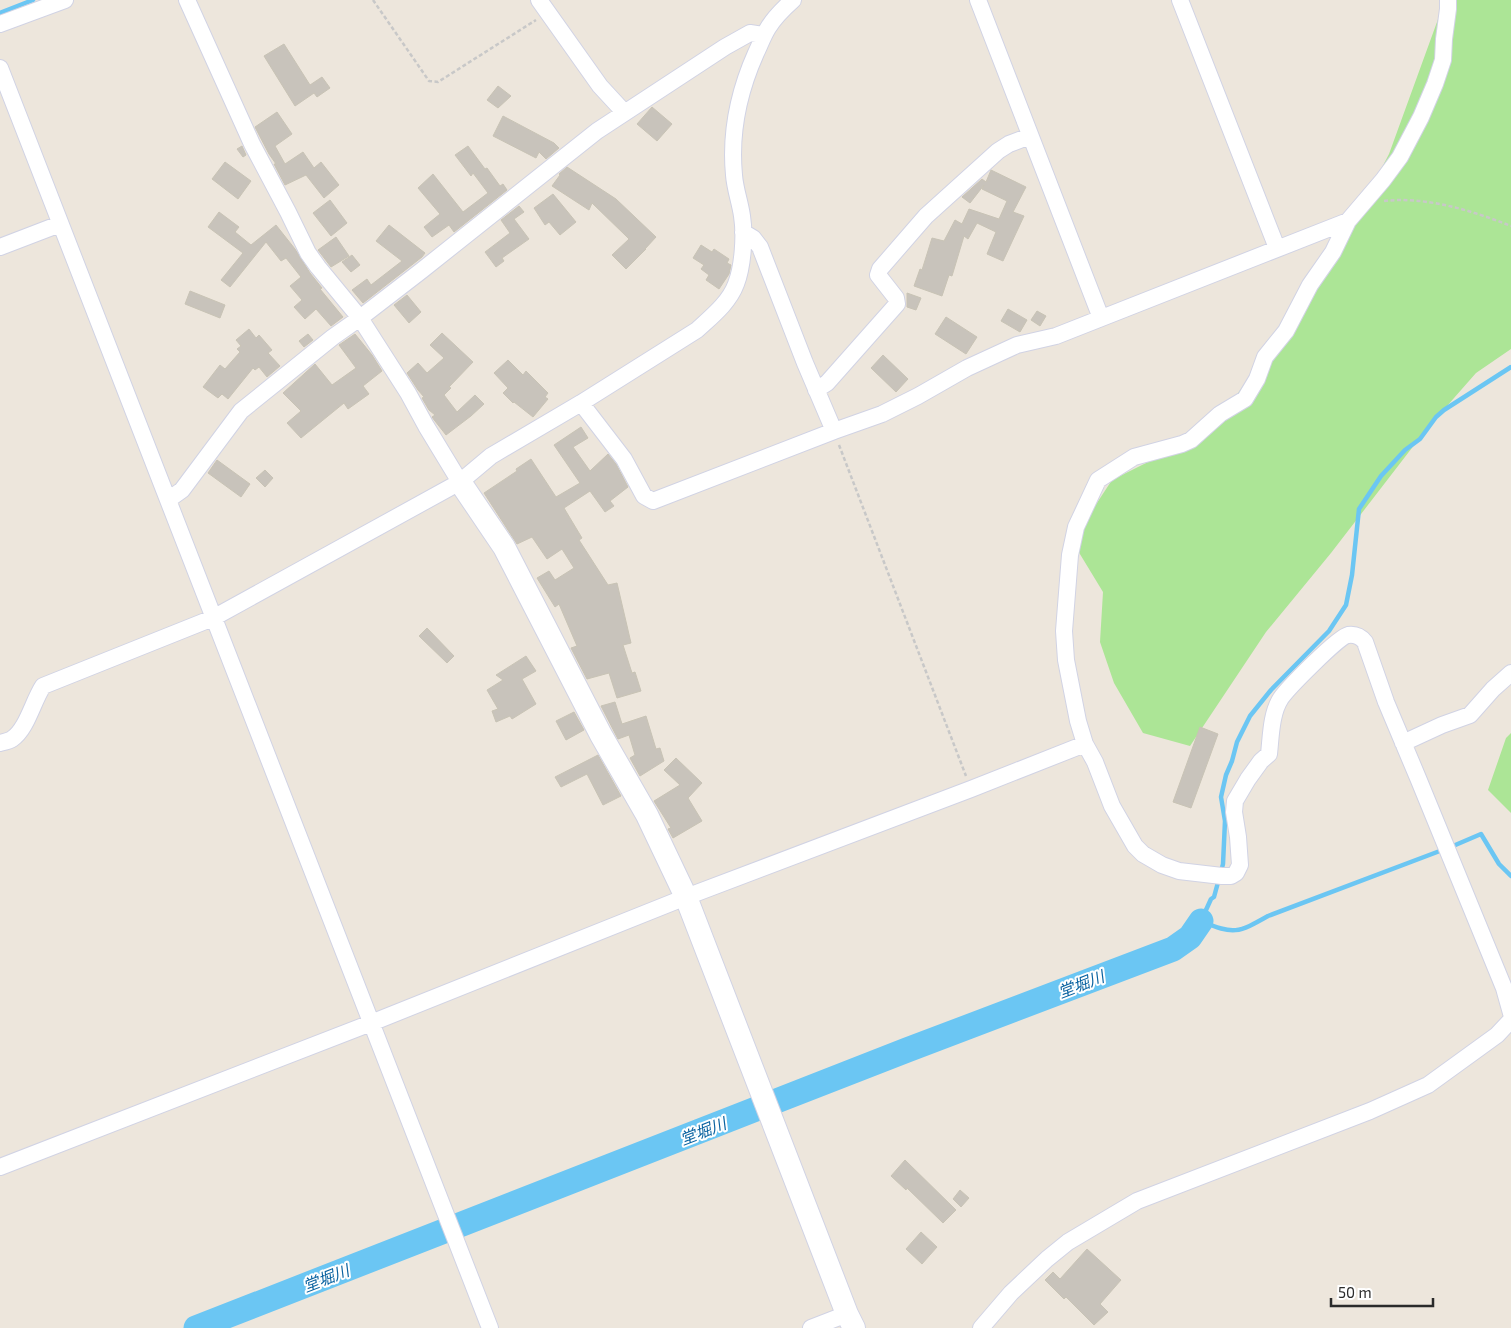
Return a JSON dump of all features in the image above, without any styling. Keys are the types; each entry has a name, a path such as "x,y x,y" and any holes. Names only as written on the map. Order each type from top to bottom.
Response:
{"street":[{"path":"0,24 65,0"},
{"path":"187,0 252,144 308,254 360,318 408,393 460,482 504,547 601,735 647,815 686,898 850,1321 811,1328"},
{"path":"0,743 11,740 19,731 28,718 38,693 43,686 213,618 460,482 491,456 581,403 697,330 724,304 736,284 741,259 743,232 732,158 733,134 742,92 750,67 764,35 793,0"},
{"path":"978,0 1101,318"},
{"path":"1180,0 1277,248"},
{"path":"1448,0 1443,60 1421,117 1400,157 1348,221 1333,252 1310,285 1286,331 1265,357 1257,379 1245,399 1220,414 1191,440 1134,456 1098,480 1076,527 1070,555 1064,631 1066,660 1078,721 1085,744 1095,762 1112,806 1124,828 1139,850 1162,865 1178,871 1222,876 1230,876 1236,872 1240,865 1234,812 1235,801 1257,767 1269,754 1273,722 1281,698 1313,663 1343,637 1349,634 1365,642 1386,702 1504,988 1511,1012"},
{"path":"543,6 600,86 624,112"},
{"path":"168,500 182,490 241,411 597,131 726,47 750,34 764,35"},
{"path":"0,68 490,1328"},
{"path":"816,390 827,383 897,304 896,298 878,275 880,269 910,233 926,216 998,151 1009,144 1030,136"},
{"path":"581,403 624,459 644,496 653,501 882,414 967,368 1017,345 1056,336 1348,221"},
{"path":"0,247 60,224"},
{"path":"743,232 753,238 760,247 834,431"},
{"path":"1403,743 1470,715 1493,689 1511,673"},
{"path":"0,1167 1085,744"},
{"path":"981,1328 1011,1294 1047,1259 1068,1242 1137,1201 1370,1111 1428,1084 1498,1035 1511,1020"}],"path":[{"path":"373,0 429,81 438,82 543,6"},
{"path":"1377,201 1402,199 1428,202 1483,215 1511,226"},
{"path":"834,431 971,789"}],"green space":[{"path":"1445,0 1511,0 1511,349 1476,373 1425,431 1331,553 1266,632 1190,746 1143,733 1114,683 1100,642 1103,592 1072,541 1112,480 1212,430 1333,261 1389,154"},
{"path":"1511,733 1511,813 1488,790 1506,738"}],"building":[{"path":"284,44 310,85 322,77 330,88 317,97 314,93 295,106 264,56"},
{"path":"498,86 511,96 498,108 487,100"},
{"path":"652,107 672,124 657,141 637,124"},
{"path":"277,112 292,134 275,146 285,164 303,152 314,168 321,162 339,185 324,198 306,175 285,185 274,164 276,164 255,127"},
{"path":"503,116 554,143 559,148 546,159 539,152 536,158 493,136"},
{"path":"242,146 246,155 243,157 237,149"},
{"path":"468,146 500,186 503,184 507,190 454,232 449,225 432,237 424,227 440,214 418,188 433,174 463,212 488,193 473,173 471,176 455,155"},
{"path":"225,162 251,181 238,199 212,179"},
{"path":"567,167 616,199 656,237 626,269 612,255 629,239 592,203 589,210 552,186 559,174"},
{"path":"991,170 1026,187 1013,212 1024,216 1003,261 987,254 996,232 977,223 968,239 964,236 952,276 949,275 942,296 914,286 920,269 922,270 932,238 944,241 955,220 962,224 969,209 999,219 1007,201 982,189 984,185 970,203 962,197 982,179 986,182"},
{"path":"553,194 576,222 560,235 549,222 545,225 534,208"},
{"path":"330,200 347,223 331,236 313,213"},
{"path":"519,206 524,212 514,219 529,239 502,258 504,261 496,267 485,252 510,233 501,220"},
{"path":"219,212 239,227 235,232 251,245 276,225 322,288 320,289 343,317 331,326 316,309 305,319 294,307 302,300 290,286 301,277 286,258 281,261 266,242 230,287 221,280 243,253 208,227"},
{"path":"389,225 425,253 363,303 352,290 367,279 371,285 402,261 376,241"},
{"path":"336,237 349,256 331,267 318,250"},
{"path":"701,245 712,252 714,249 729,259 727,263 731,265 729,274 719,289 706,280 709,275 701,269 704,265 693,258"},
{"path":"352,255 360,265 351,272 342,262"},
{"path":"190,291 225,305 220,318 185,304"},
{"path":"907,293 921,298 916,310 907,307"},
{"path":"407,295 421,312 409,323 394,305"},
{"path":"1008,309 1027,320 1020,332 1001,321"},
{"path":"1037,311 1046,316 1040,326 1031,320"},
{"path":"946,317 977,337 966,354 935,334"},
{"path":"249,329 256,338 259,335 272,350 268,353 280,366 267,377 259,367 255,370 253,368 228,399 222,394 218,398 203,387 220,365 225,369 240,352 237,349 241,346 236,340"},
{"path":"442,333 473,362 449,387 451,388 444,395 457,412 475,395 484,404 446,435 432,417 435,415 429,410 422,398 424,397 407,373 418,363 427,373 444,358 430,345"},
{"path":"308,334 313,340 304,347 299,341"},
{"path":"355,334 382,371 363,386 369,394 348,409 344,403 301,438 287,423 301,411 283,393 315,364 332,385 356,368 339,345"},
{"path":"883,355 908,379 896,392 871,368"},
{"path":"508,360 523,375 526,371 548,393 545,397 548,399 533,417 513,403 503,393 508,388 494,373"},
{"path":"581,427 588,438 573,447 590,471 608,454 616,464 628,487 610,501 614,506 605,512 590,491 564,508 582,538 579,540 608,585 617,583 631,643 623,645 632,673 635,672 641,691 617,698 609,673 587,679 571,648 577,646 559,604 555,607 537,578 549,571 555,580 574,568 562,549 547,559 532,537 517,544 484,493 517,471 516,469 531,459 556,497 580,483 554,445"},
{"path":"217,460 250,484 241,497 208,473"},
{"path":"265,470 273,478 265,487 256,478"},
{"path":"427,628 454,656 447,663 419,636"},
{"path":"526,656 536,671 522,679 536,704 512,719 510,716 496,722 492,711 498,709 487,690 503,680 496,675"},
{"path":"615,702 622,724 646,716 656,749 660,748 664,761 640,776 630,758 635,755 629,735 618,739 601,706"},
{"path":"574,712 584,730 566,740 556,721"},
{"path":"1200,727 1218,734 1191,808 1173,802"},
{"path":"598,755 621,796 603,805 587,774 561,787 555,777"},
{"path":"676,758 702,783 688,798 702,821 673,838 668,829 671,828 654,801 680,785 664,770"},
{"path":"905,1160 956,1210 943,1223 907,1188 906,1190 891,1176"},
{"path":"960,1190 969,1198 961,1207 953,1199"},
{"path":"921,1232 937,1247 922,1264 906,1249"},
{"path":"1087,1249 1121,1280 1100,1304 1108,1312 1094,1325 1066,1297 1064,1299 1045,1280 1053,1272 1060,1279"}],"waterway":[{"path":"0,13 33,0"},
{"path":"1511,367 1436,417 1420,439 1405,450 1381,476 1359,509 1352,575 1346,605 1329,631 1271,690 1250,716 1237,742 1221,797 1225,821 1223,864 1214,897 1211,899 1201,921 1221,929 1242,929 1268,916 1481,834 1499,864 1511,876"},
{"name":"堂堀川","path":"196,1328 907,1050 1173,949 1190,937 1201,921"}]}
